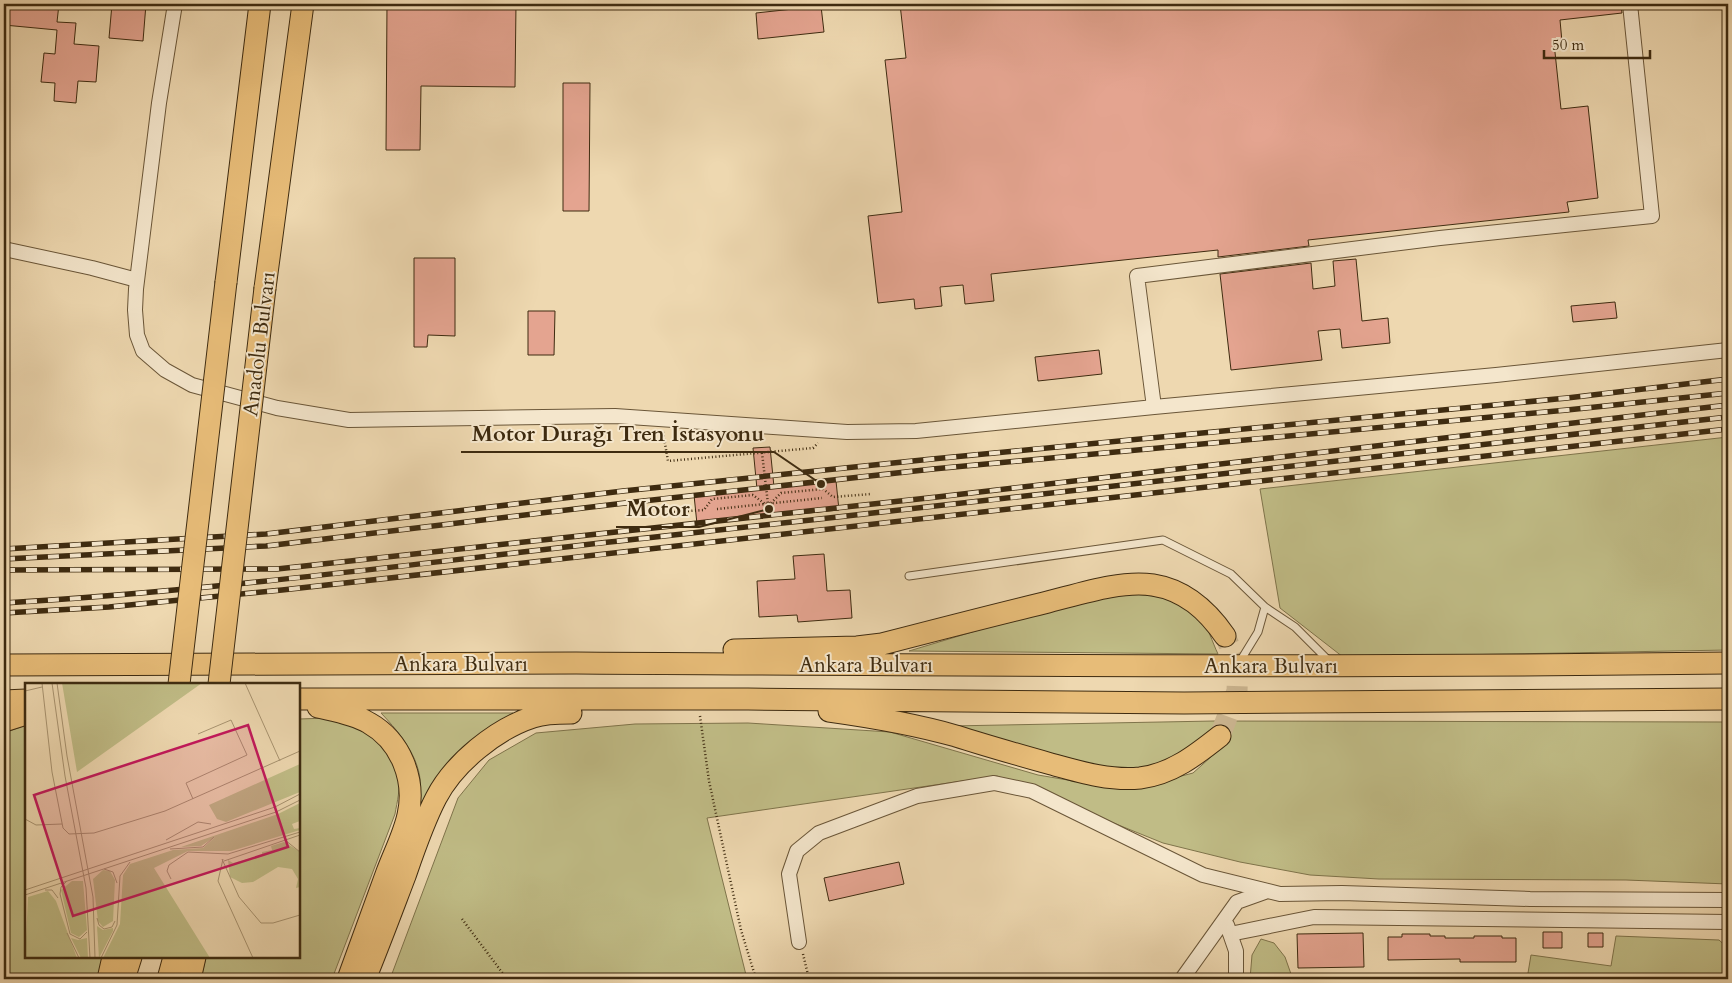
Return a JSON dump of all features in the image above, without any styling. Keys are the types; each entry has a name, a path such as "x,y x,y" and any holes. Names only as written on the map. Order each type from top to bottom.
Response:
{"main road":[{"name":"Anadolu Bulvarı","path":"179,683 260,4"},
{"name":"Anadolu Bulvarı","path":"219,683 265,288 303,4"},
{"path":"570,663 652,650 756,650 882,644 1085,593 1135,584 1152,585 1182,594 1206,611 1225,636"},
{"name":"Ankara Bulvarı","path":"4,665 570,663 1334,666 1728,663"},
{"name":"Ankara Bulvarı","path":"300,701 748,700 1204,703 1728,699"},
{"path":"4,701 25,700"},
{"path":"366,979 422,829 437,796 457,768 474,752 493,737 515,724 535,716 601,712 700,713 748,700 910,724 1064,768 1111,778 1140,778 1162,773 1198,754 1220,736"},
{"path":"300,701 354,716 369,722 383,732 399,751 410,783 408,815 348,979"},
{"path":"4,721 25,714"},
{"path":"108,979 113,958"},
{"path":"124,979 130,958"},
{"path":"168,979 174,958"},
{"path":"190,979 195,958"}],"street":[{"path":"175,4 159,103 137,280 135,310 137,334 143,352 165,370 192,385 277,408 349,420 615,416 847,432 916,432 1154,406 1496,375 1728,350"},
{"path":"1154,406 1137,276 1440,238 1652,216 1630,4"},
{"path":"4,249 137,280"},
{"path":"800,942 789,874 797,851 819,833 917,796 994,782 1032,791 1203,875 1264,892 1280,894 1530,899 1728,900"},
{"path":"1182,979 1238,902 1264,892"},
{"path":"1230,934 1314,917 1728,922"},
{"path":"1226,920 1236,952 1236,979"}],"lane":[{"path":"908,576 1163,540 1231,574 1265,607 1294,627 1334,666"},
{"path":"1237,666 1258,632 1265,607"}],"path":[{"path":"660,419 668,461 813,448"},
{"path":"762,453 768,504"},
{"path":"768,504 781,492 823,489 833,497 871,494"},
{"path":"660,513 704,510 712,499 752,495 768,504"},
{"path":"717,509 822,498"},
{"path":"700,713 709,781 741,930 756,979"},
{"path":"462,919 507,979"},
{"path":"800,942 809,979"}],"shaded area":[{"path":"1728,437 1728,650 1343,657 1280,608 1260,489"},
{"path":"1121,593 1173,600 1191,609 1205,623 1218,654 909,651 1032,614"},
{"path":"381,713 513,713 474,738 413,824 420,793 418,770 410,749"},
{"path":"328,718 347,723 371,736 383,747 396,768 398,775 399,785 395,814 332,979 201,979 206,958 300,958 300,719"},
{"path":"1214,721 1728,722 1728,884 1626,880 1379,879 1310,875 1240,862 1163,843 997,776 707,818 747,979 390,979 458,798 489,760 536,733 635,724 748,723 890,732 1038,775 1115,788 1155,783 1193,773 1230,740 1211,733 1169,760 1135,770 1102,767 950,726"},
{"path":"25,725 25,958 106,958 101,979 4,979 4,733"},
{"path":"1616,936 1719,940 1728,948 1728,979 1527,979 1531,955 1611,966"},
{"path":"1261,939 1274,943 1285,957 1291,974 1456,979 1250,979 1252,955"}],"building":[{"path":"4,4 59,4 57,22 76,23 74,44 99,46 96,82 78,81 76,103 54,101 55,83 41,82 44,53 55,54 57,30 4,25"},
{"path":"112,4 146,4 143,41 109,38"},
{"path":"387,4 516,4 515,87 421,86 420,150 386,150"},
{"path":"900,4 1621,4 1622,13 1560,20 1562,42 1554,43 1561,109 1588,106 1598,198 1567,202 1569,212 1308,240 1309,246 1218,257 1218,250 991,274 994,301 965,304 963,285 940,287 942,306 915,309 914,299 878,303 868,216 902,212 885,60 906,58"},
{"path":"821,6 824,32 758,39 756,13"},
{"path":"563,83 590,83 589,211 563,211"},
{"path":"414,258 455,258 455,336 428,335 427,347 414,347"},
{"path":"1356,259 1362,321 1388,318 1390,343 1342,348 1340,329 1318,331 1322,360 1231,370 1220,274 1311,263 1313,289 1335,286 1333,261"},
{"path":"1615,302 1617,318 1573,322 1571,306"},
{"path":"528,311 555,311 554,355 528,355"},
{"path":"1099,350 1102,374 1038,381 1035,357"},
{"path":"770,447 774,487 836,481 839,510 697,524 694,495 757,489 753,448"},
{"path":"824,554 827,591 850,590 852,618 798,622 797,615 759,617 757,581 795,579 793,556"},
{"path":"899,862 904,884 829,901 824,878"},
{"path":"1543,932 1562,932 1562,948 1543,948"},
{"path":"1363,933 1364,967 1298,968 1297,934"},
{"path":"1588,933 1603,933 1603,947 1588,947"},
{"path":"1402,934 1430,934 1430,936 1445,936 1445,938 1502,936 1502,938 1516,938 1516,962 1460,962 1460,959 1388,960 1388,937 1402,937"}],"tunnel":[{"path":"1220,736 1237,691 1238,665 1225,636"}],"railway":[{"path":"4,549 266,534 623,491 932,459 1567,398 1728,379"},
{"path":"4,559 266,546 625,503 933,469 1567,410 1728,393"},
{"path":"4,570 277,569 937,497 1728,405"},
{"path":"4,603 82,598 316,576 1728,417"},
{"path":"4,613 109,607 282,590 1728,429"}],"place":[{"name":"Motor Durağı Tren İstasyonu","path":"821,484"},
{"name":"Motor","path":"769,509"}]}
